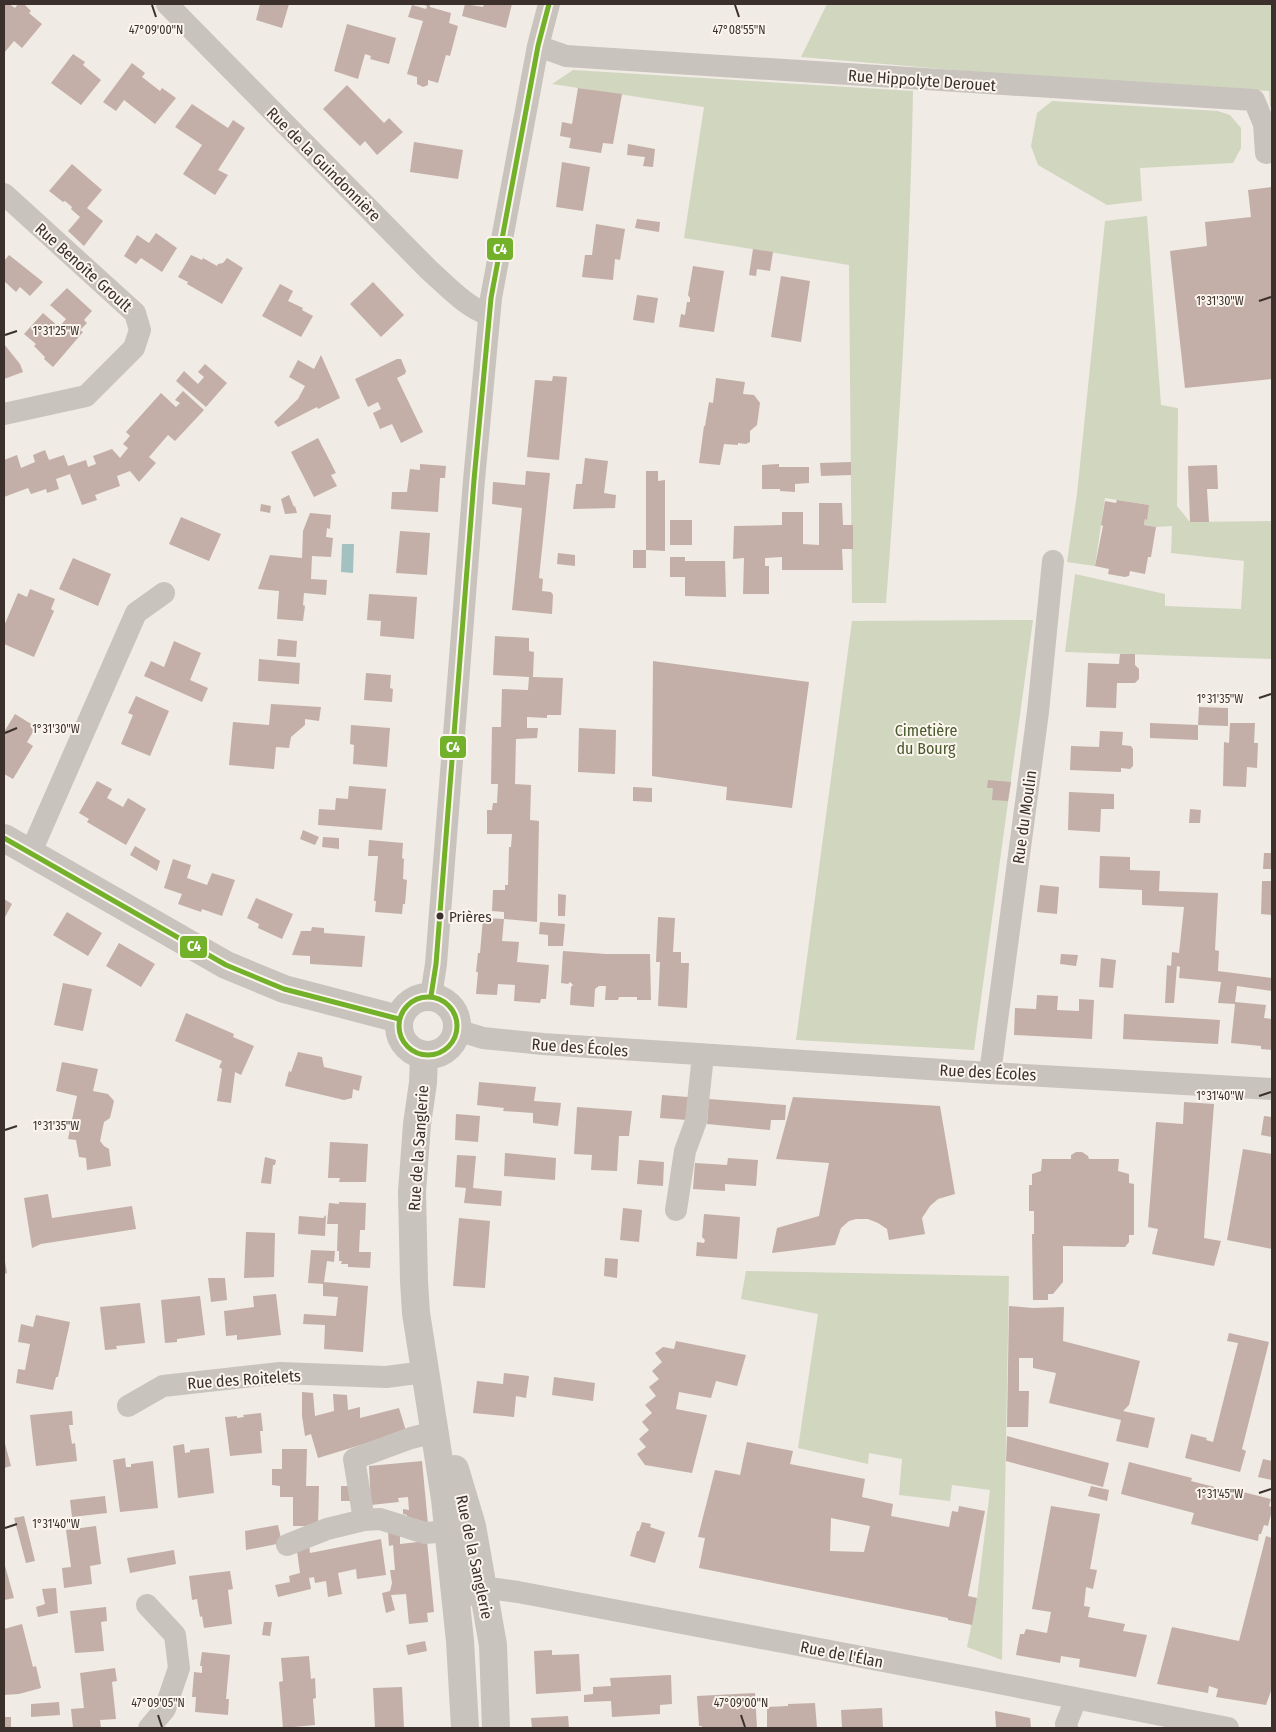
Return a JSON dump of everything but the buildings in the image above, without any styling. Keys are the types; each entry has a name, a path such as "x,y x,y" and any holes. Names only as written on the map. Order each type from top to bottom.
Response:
{"street":[{"name":"Rue de la Guindonnière","path":"167,4 429,270 466,303 476,310 489,315"},
{"path":"431,996 437,954 489,315 499,249 538,46 549,4"},
{"name":"Rue Hippolyte Derouet","path":"538,46 566,56 1254,100 1264,124 1266,153"},
{"name":"Rue Benoîte Groult","path":"4,194 135,313 140,330 134,348 86,396 4,414"},
{"name":"Rue du Moulin","path":"990,1073 1038,712 1053,561"},
{"path":"30,854 136,613 164,592"},
{"path":"4,838 226,964 284,989 399,1019"},
{"path":"431,996 448,1004 454,1012 457,1030 455,1039 442,1052 424,1056 412,1051 404,1043 399,1032 399,1019 403,1010 411,1002 421,997 431,996"},
{"name":"Rue des Écoles","path":"457,1030 483,1038 513,1042 1272,1089"},
{"path":"676,1210 685,1151 696,1121 703,1055"},
{"name":"Rue de la Sanglerie","path":"424,1056 412,1192 414,1281 449,1532 461,1647 465,1728"},
{"name":"Rue des Roitelets","path":"128,1406 163,1386 280,1373 386,1377 427,1381"},
{"name":"Rue de la Sanglerie","path":"427,1381 444,1427 472,1526 494,1645 496,1728"},
{"path":"364,1520 354,1460 411,1438 435,1432"},
{"name":"Rue de la Sanglerie","path":"287,1545 327,1529 364,1520 380,1520 425,1533 449,1532"},
{"name":"Rue de l'Élan","path":"456,1598 496,1589 518,1592 1228,1728"},
{"path":"147,1605 175,1635 179,1668 165,1709 149,1728"},
{"path":"1067,1728 1066,1724 1076,1699"}],"green space":[{"path":"827,4 1272,4 1272,106 1270,107 1269,91 1002,74 801,57"},
{"path":"573,70 913,91 903,347 886,603 852,603 849,265 684,238 704,107 552,84"},
{"path":"1052,101 1218,111 1230,115 1241,128 1241,148 1233,163 1140,168 1142,201 1107,205 1038,165 1031,146 1037,113"},
{"path":"1147,216 1161,405 1178,408 1177,506 1190,522 1272,521 1272,659 1065,652 1075,574 1165,594 1165,606 1241,609 1244,561 1171,553 1172,526 1156,527 1144,525 1149,505 1105,498 1095,566 1067,562 1077,494 1105,221"},
{"name":"Cimetière du Bourg","path":"1033,620 974,1050 796,1040 852,621"},
{"path":"746,1271 1009,1276 1002,1660 967,1647 977,1598 990,1490 952,1485 950,1501 899,1495 902,1459 869,1453 868,1464 798,1448 818,1314 741,1299"}],"water":[{"path":"342,544 354,544 353,573 341,572"}],"transit line":[{"name":"C4","path":"431,996 436,964 474,480 491,298 538,46 549,4"},
{"name":"C4","path":"4,838 226,965 284,989 399,1019"},
{"name":"C4","path":"422,997 434,997 449,1005 457,1020 457,1026 457,1032 449,1047 434,1055 422,1055 407,1047 399,1032 399,1020 407,1005 422,997"}],"place":[{"name":"Prières","path":"440,916"}]}
